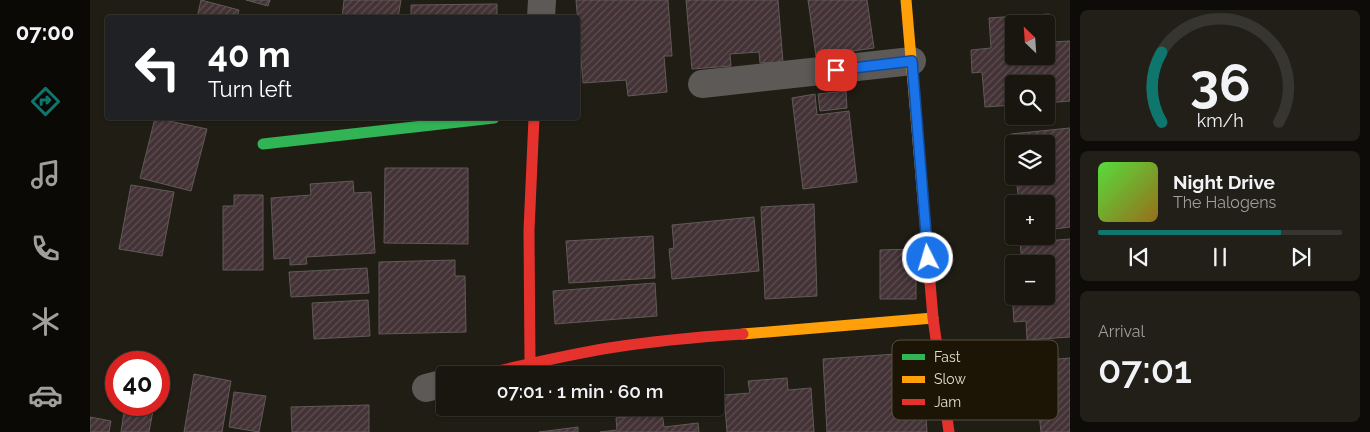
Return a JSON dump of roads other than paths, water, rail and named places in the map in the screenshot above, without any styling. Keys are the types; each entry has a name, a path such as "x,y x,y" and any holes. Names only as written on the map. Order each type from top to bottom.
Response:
{"street":[{"path":"540,15 542,0"},
{"path":"906,0 937,340"},
{"path":"702,84 912,61"},
{"path":"263,144 476,120"},
{"path":"530,363 529,230 534,120"},
{"path":"518,366 611,348 700,338 934,318"}]}
